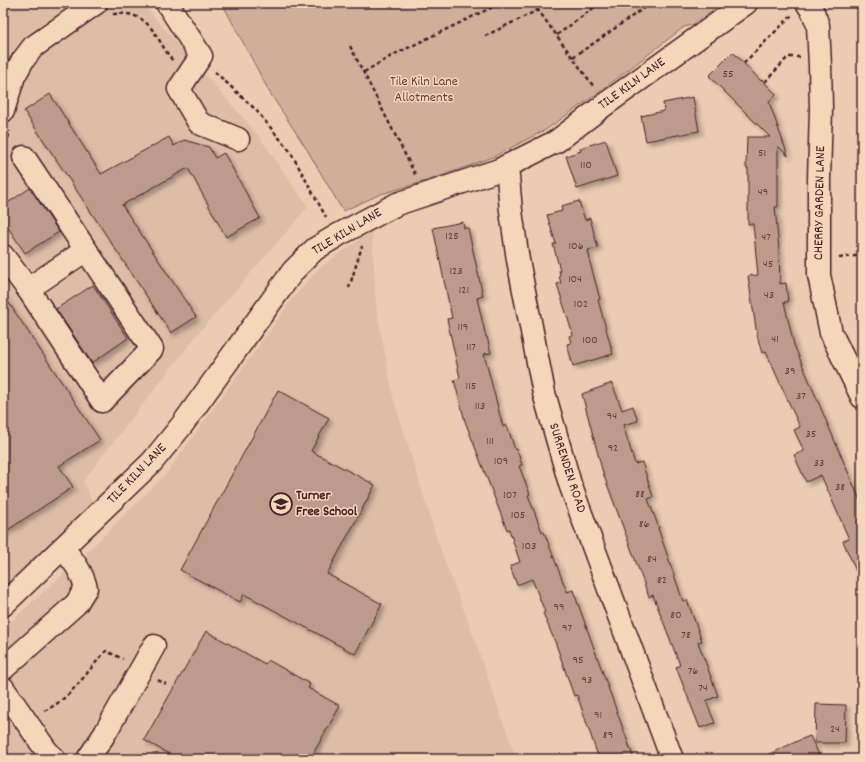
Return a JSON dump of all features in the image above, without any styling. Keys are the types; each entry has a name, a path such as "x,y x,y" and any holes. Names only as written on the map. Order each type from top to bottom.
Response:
{"street":[{"path":"167,3 201,56 179,90 199,123 238,139"},
{"name":"TILE KILN LANE","path":"3,605 152,462 182,425 293,271 315,248 338,234 396,204 499,170 557,141 607,102 746,3"},
{"name":"CHERRY GARDEN LANE","path":"800,8 813,12 818,25 821,108 819,275 831,333 862,397"},
{"path":"7,121 14,76 22,60 33,47 103,9"},
{"path":"3,256 28,288 102,401 152,349 24,157"},
{"name":"SURRENDEN ROAD","path":"507,166 511,210 521,278 544,393 570,484 672,759"},
{"path":"28,288 86,250"},
{"path":"3,669 76,604 86,588 83,577 76,564 63,549"},
{"path":"88,759 104,735 154,646"},
{"path":"3,688 46,750 54,759"}],"path":[{"path":"364,72 393,55 501,3"},
{"path":"532,3 598,93 607,102"},
{"path":"557,36 600,3"},
{"path":"573,57 651,3"},
{"path":"744,63 800,8"},
{"path":"103,9 133,15 143,20 151,26 173,61 201,56 207,65 255,109 290,151 328,221 338,234"},
{"path":"485,36 538,10"},
{"path":"350,46 424,195"},
{"path":"765,82 788,57 800,57"},
{"path":"6,146 7,121"},
{"path":"349,288 363,245"},
{"path":"40,712 57,705 66,697 78,685 92,665 106,650 166,684"}],"shaded area":[{"path":"3,3 142,3 258,135 308,207 200,331 83,481 92,502 3,589"},
{"name":"Turner Free School","path":"372,231 376,307 393,397 441,552 467,618 516,759 12,759 3,742 3,629 83,556 166,474 294,297 319,268"}],"green space":[{"name":"Tile Kiln Lane Allotments","path":"222,3 722,3 692,25 684,27 598,93 547,129 493,157 433,179 381,194 343,211 306,148 270,93"}],"building":[{"path":"733,52 776,94 769,102 788,156 778,146 778,207 775,207 779,250 780,284 786,283 788,302 784,302 794,345 862,505 862,585 843,541 849,539 821,475 806,482 794,455 804,451 794,430 800,427 766,352 762,353 757,335 748,276 758,275 753,224 748,224 748,168 746,168 747,137 770,137 709,76"},
{"path":"50,94 101,174 169,137 174,146 184,140 209,147 215,158 224,153 260,218 226,237 188,168 122,205 196,317 171,333 24,111"},
{"path":"693,97 699,131 646,141 641,116 664,111 663,103"},
{"path":"606,140 617,176 577,189 566,156 581,151 580,148"},
{"path":"30,188 59,232 25,253 3,220 3,206"},
{"path":"579,201 585,220 590,218 598,248 588,250 589,259 600,299 598,300 613,354 573,366 567,344 571,343 569,336 573,335 557,284 561,283 559,276 560,270 553,244 556,244 547,215 562,211 561,206"},
{"path":"463,222 464,228 468,228 483,296 477,298 491,353 484,354 503,427 507,425 515,450 517,450 522,465 519,466 530,494 528,495 567,592 573,590 634,759 599,759 577,695 574,696 532,579 517,585 510,566 520,562 509,529 507,530 465,421 454,380 460,378 447,319 452,318 433,228"},
{"path":"93,285 128,338 92,363 56,309"},
{"path":"3,294 100,440 59,466 73,487 3,533"},
{"path":"612,383 622,410 633,406 638,421 623,425 635,464 642,462 653,497 648,499 683,601 687,600 702,641 698,642 718,696 706,701 715,723 700,728 676,667 680,665 653,595 649,597 603,473 582,394"},
{"path":"278,390 329,418 311,451 375,485 327,574 382,604 355,654 244,594 240,602 180,570"},
{"path":"206,631 265,664 268,660 310,684 308,688 340,706 310,759 178,759 144,740"},
{"path":"816,704 846,705 845,743 815,743"},
{"path":"810,736 821,759 758,759 802,739"}],"place":[{"name":"Turner Free School","path":"281,504"}]}
